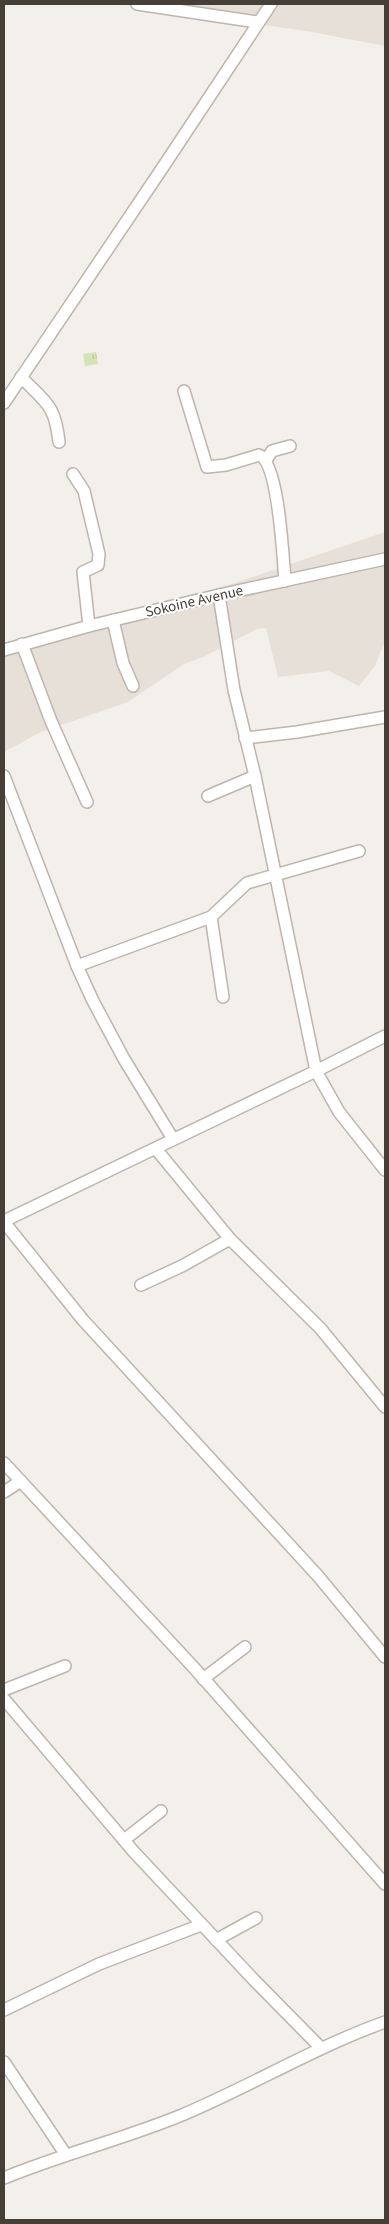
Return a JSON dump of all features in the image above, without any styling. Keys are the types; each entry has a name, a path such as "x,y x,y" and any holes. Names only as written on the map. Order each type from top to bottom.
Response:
{"street":[{"path":"137,4 257,22"},
{"path":"4,403 177,147 270,4"},
{"path":"21,377 51,408 57,422 59,442"},
{"path":"184,390 207,467 226,465 259,454 266,460 270,469 278,508 285,582"},
{"path":"266,460 272,451 290,446"},
{"path":"73,474 84,491 99,554 98,565 83,572 89,626"},
{"name":"Sokoine Avenue","path":"4,650 89,626 219,594 285,582 385,559"},
{"path":"219,594 234,690 256,776 274,875 316,1071 339,1112 385,1170"},
{"path":"113,620 123,663 133,686"},
{"path":"22,644 51,721 87,802"},
{"path":"245,738 297,732 385,717"},
{"path":"4,776 76,966 101,1018 173,1139"},
{"path":"208,796 256,776"},
{"path":"76,966 212,917 247,883 359,852"},
{"path":"212,917 223,997"},
{"path":"385,1036 4,1222 83,1320 318,1576 385,1657"},
{"path":"156,1149 230,1239 320,1328 385,1407"},
{"path":"141,1285 182,1266 230,1239"},
{"path":"4,1463 82,1545 385,1884"},
{"path":"4,1492 21,1482"},
{"path":"203,1679 246,1647"},
{"path":"4,1690 65,1666"},
{"path":"4,1699 124,1840 201,1925 320,2048"},
{"path":"124,1840 161,1811"},
{"path":"216,1940 256,1918"},
{"path":"4,2010 100,1964 201,1925"},
{"path":"4,2178 171,2119 205,2105 320,2048 385,2022"},
{"path":"4,2062 66,2155"}],"shaded area":[{"path":"119,4 385,4 385,46 312,32"},
{"path":"385,532 385,641 375,666 359,686 329,671 278,677 266,628 257,629 203,657 184,664 128,702 41,732 4,752 4,657 53,634 211,591"}],"green space":[{"path":"96,352 98,364 85,366 83,354"}]}
